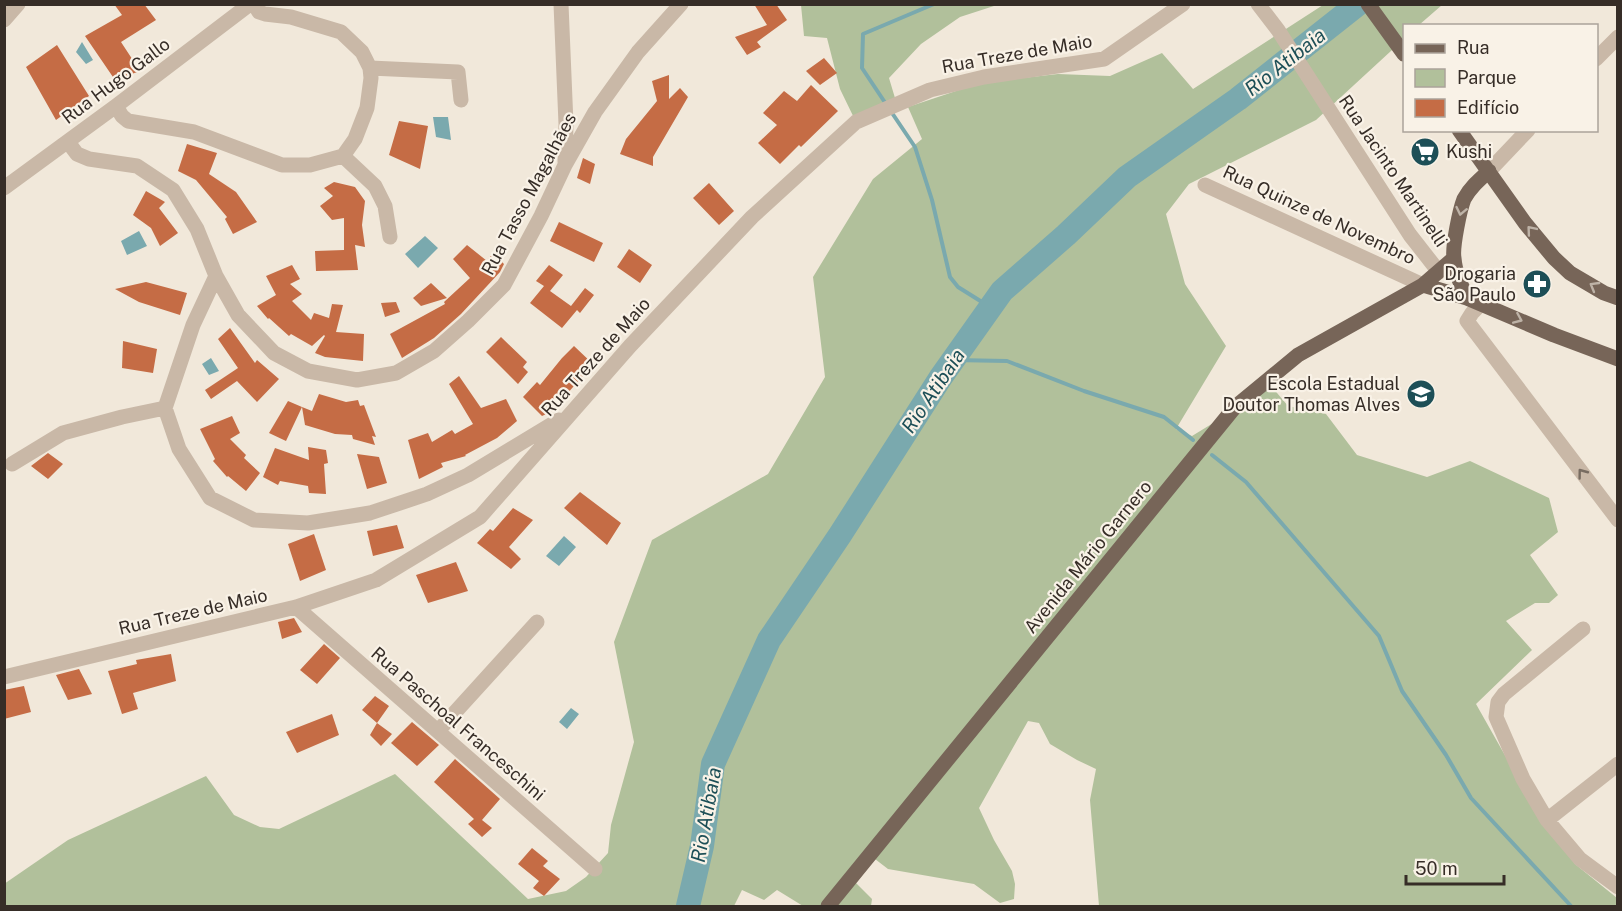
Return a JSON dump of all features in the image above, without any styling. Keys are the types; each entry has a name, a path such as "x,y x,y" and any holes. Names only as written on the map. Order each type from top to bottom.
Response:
{"main road":[{"path":"1368,4 1403,53"},
{"path":"1460,132 1525,223 1554,258 1570,273 1617,298"},
{"path":"1467,298 1459,281 1454,259 1454,246 1464,200 1473,185 1489,171"},
{"name":"Avenida Mário Garnero","path":"828,906 1235,407 1298,354 1424,285 1454,259"},
{"name":"Rua Quinze de Novembro","path":"1424,285 1467,298 1615,355"}],"street":[{"path":"4,20 18,4"},
{"path":"116,106 128,121 194,132 282,165 310,165 343,156 355,139 367,108 371,78 370,68 362,52 341,32 291,17 259,12 252,4"},
{"name":"Rua Hugo Gallo","path":"4,188 252,4"},
{"path":"561,4 566,124 565,165"},
{"name":"Rua Tasso Magalhães","path":"68,142 77,154 89,159 137,166 173,190 197,229 216,276 238,315 274,353 308,371 357,380 396,373 434,351 504,285 565,165 595,112 638,52 681,4"},
{"name":"Rua Treze de Maio","path":"4,676 296,607 376,580 480,517 630,346 752,217 856,122 930,90 984,77 1104,59 1184,4"},
{"name":"Rua Jacinto Martinelli","path":"1258,4 1278,30 1410,235 1438,272"},
{"path":"1598,57 1617,38"},
{"path":"370,68 458,72 461,100"},
{"path":"1489,171 1526,132"},
{"path":"343,156 375,186 385,206 390,237"},
{"name":"Rua Quinze de Novembro","path":"1205,185 1424,285"},
{"path":"216,276 193,325 165,408 179,449 210,498 254,520 308,522 370,513 426,494 468,476 572,412"},
{"path":"1481,304 1467,321 1617,520"},
{"path":"12,464 63,433 165,408"},
{"name":"Rua Paschoal Franceschini","path":"296,607 595,869"},
{"path":"438,732 537,622"},
{"path":"1583,629 1504,694 1498,702 1496,717 1523,779 1547,820 1580,860 1617,887"},
{"path":"1547,820 1617,764"}],"green space":[{"path":"801,5 997,5 960,17 921,44 889,78 895,98 856,122 840,89 827,38 804,36"},
{"path":"1323,5 1442,5 1420,24 1403,24 1403,40 1316,120 1189,184 1166,214 1185,284 1226,346 1176,429 1192,436 1272,387 1288,406 1326,414 1357,455 1427,477 1470,461 1549,498 1558,532 1530,555 1558,595 1549,603 1535,603 1506,621 1532,650 1476,704 1537,812 1575,864 1617,898 1617,906 1099,906 1090,800 1096,769 1050,744 1039,723 1028,721 979,808 1012,871 1015,884 1014,899 1000,903 974,884 888,869 875,859 856,883 872,899 871,906 803,906 777,890 764,900 742,890 734,906 5,906 4,884 68,840 206,776 234,815 260,827 279,829 395,774 528,899 566,891 586,877 608,853 611,825 634,742 614,642 652,540 768,474 825,377 813,277 873,179 922,139 908,107 980,83 1058,74 1110,76 1162,53 1193,89"}],"water":[{"path":"82,42 93,60 86,64 76,52"},
{"path":"433,117 448,117 451,140 436,137"},
{"path":"139,231 147,246 127,255 121,241"},
{"path":"425,236 438,248 418,268 405,254"},
{"path":"211,358 219,371 209,375 202,364"},
{"path":"564,536 576,547 559,566 546,556"},
{"path":"571,708 579,714 567,729 559,722"}],"building":[{"path":"114,4 144,4 156,20 121,42 140,71 115,80 85,36 122,15"},
{"path":"754,4 776,4 787,20 757,42 761,47 747,55 735,37 767,25"},
{"path":"57,45 89,96 56,120 26,67"},
{"path":"824,58 837,73 820,85 806,71"},
{"path":"669,75 669,99 680,88 688,97 653,157 653,166 620,154 626,139 657,101 652,81"},
{"path":"811,85 838,111 780,164 758,143 777,125 763,113 784,91 797,101"},
{"path":"399,121 428,126 420,169 389,155"},
{"path":"187,144 217,153 209,174 236,192 257,222 233,234 225,219 227,217 196,180 178,171"},
{"path":"583,158 595,164 590,184 577,178"},
{"path":"334,182 355,187 365,201 362,225 365,247 355,245 358,270 316,271 315,251 344,250 344,218 332,220 320,206 333,196 324,188"},
{"path":"709,183 734,211 719,225 693,198"},
{"path":"146,191 165,202 159,208 178,233 160,246 151,228 133,215"},
{"path":"559,222 603,243 594,262 550,241"},
{"path":"467,245 487,261 493,253 504,264 500,272 461,314 434,338 402,358 390,334 445,304 444,302 470,278 453,259"},
{"path":"629,249 652,265 640,283 617,267"},
{"path":"292,265 300,279 290,284 302,294 292,301 311,320 314,313 329,318 332,304 343,305 336,332 364,334 363,361 325,357 315,353 324,335 312,346 291,334 289,336 268,319 257,306 276,295 266,276"},
{"path":"549,265 563,275 550,291 571,306 585,288 594,295 580,313 577,310 562,328 530,303 544,286 536,281"},
{"path":"146,282 187,293 180,315 139,302 115,289"},
{"path":"431,283 447,298 421,306 413,298"},
{"path":"396,302 400,312 385,317 381,303"},
{"path":"230,328 255,363 257,360 279,379 257,402 237,381 211,399 205,390 238,368 218,339"},
{"path":"501,337 527,362 523,367 528,372 518,384 486,352"},
{"path":"123,341 157,349 153,373 122,368"},
{"path":"574,346 594,365 558,404 561,407 542,416 523,397 537,382 540,385"},
{"path":"459,376 481,408 506,399 517,421 497,438 466,456 441,463 443,467 419,479 408,440 428,433 432,442 452,430 455,434 473,424 449,384"},
{"path":"319,394 346,402 358,400 360,406 364,405 376,437 372,436 375,445 353,439 352,435 335,434 305,425 302,407 312,411"},
{"path":"288,401 302,407 286,441 269,433"},
{"path":"232,416 240,433 230,439 246,455 244,458 260,473 246,491 227,477 213,461 215,459 200,429"},
{"path":"308,447 326,450 328,463 324,464 326,494 309,493 308,486 280,481 278,485 263,477 275,448 309,460"},
{"path":"48,453 63,464 48,479 31,466"},
{"path":"357,454 379,457 387,483 367,489"},
{"path":"580,492 621,523 607,545 564,508"},
{"path":"513,508 533,520 509,547 521,559 511,569 477,543 490,529 493,531"},
{"path":"397,525 404,548 373,556 367,531"},
{"path":"314,534 326,570 300,581 288,544"},
{"path":"456,562 468,591 428,603 416,575"},
{"path":"294,618 302,632 282,639 278,622"},
{"path":"324,644 340,658 317,684 300,670"},
{"path":"171,654 176,681 133,693 138,709 122,714 108,671 137,664 136,660"},
{"path":"79,669 92,694 68,700 56,675"},
{"path":"24,686 31,712 4,719 4,690"},
{"path":"375,696 389,706 377,723 362,710"},
{"path":"332,714 339,735 297,753 286,732"},
{"path":"412,722 439,745 417,766 391,743"},
{"path":"377,723 392,734 381,746 370,735"},
{"path":"455,759 500,799 482,820 492,828 482,837 468,824 474,819 434,782"},
{"path":"532,848 548,861 543,866 560,879 544,896 533,888 539,881 518,864"}],"waterway":[{"path":"886,104 862,68 863,34 934,4"},
{"name":"Rio Atibaia","path":"688,906 702,846 713,764 769,640 840,535 941,377 1002,291 1127,177 1238,99 1358,4"},
{"path":"890,110 915,147 932,200 950,277 958,287 990,307"},
{"path":"953,360 1007,361 1084,391 1164,417 1193,440"},
{"path":"1212,455 1246,482 1379,636 1402,691 1446,755 1471,798 1571,906"}],"place":[{"name":"Kushi","path":"1425,152"},
{"name":"Drogaria São Paulo","path":"1537,284"},
{"name":"Escola Estadual Doutor Thomas Alves","path":"1421,394"}]}
